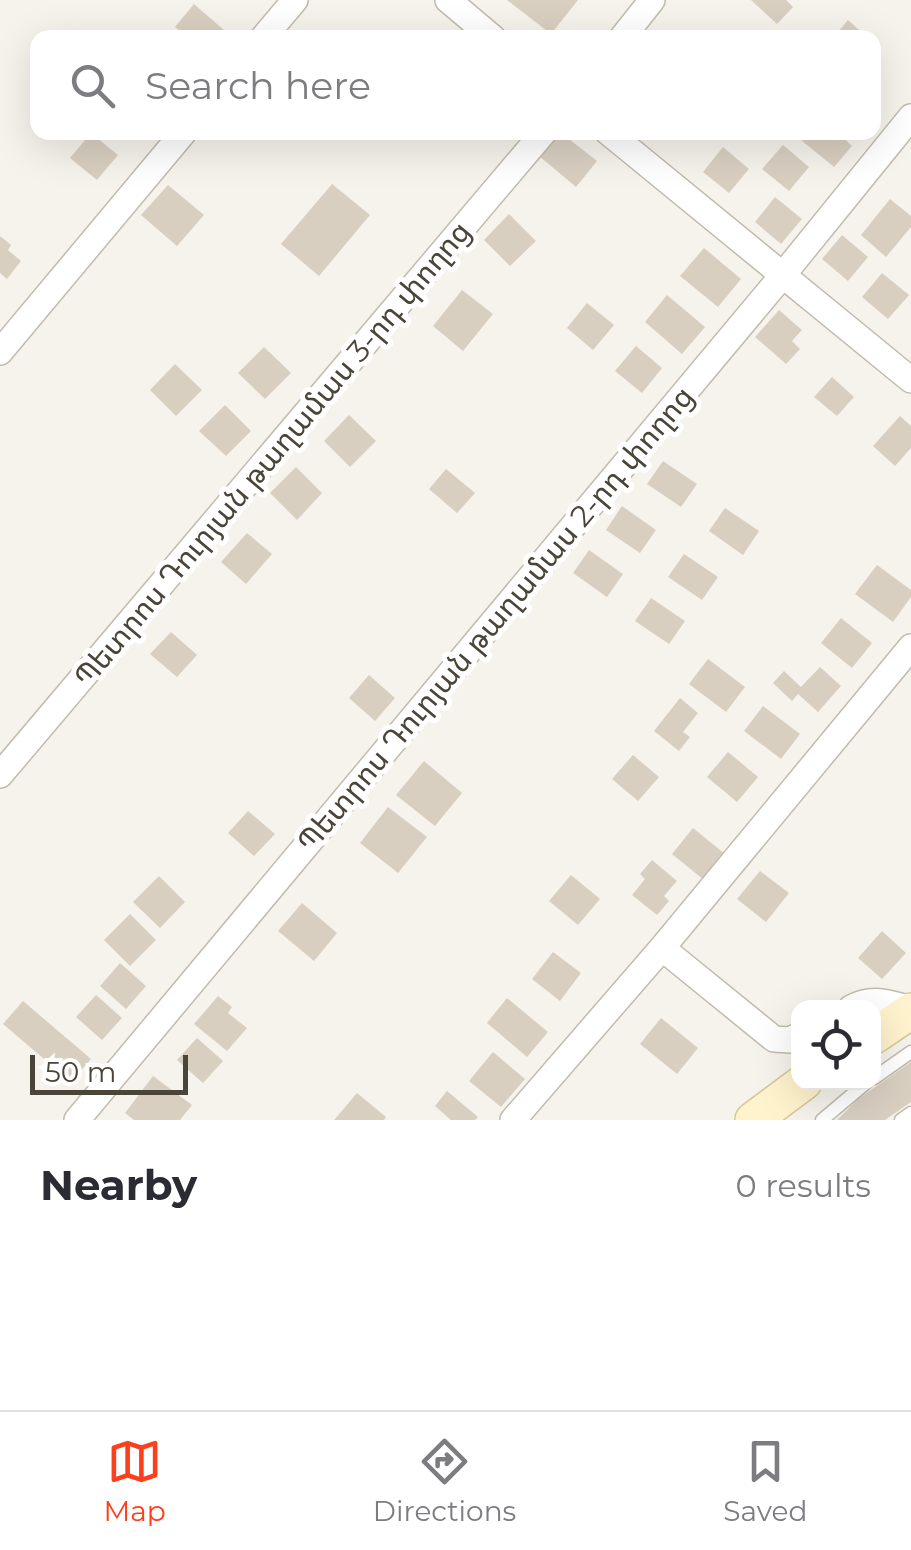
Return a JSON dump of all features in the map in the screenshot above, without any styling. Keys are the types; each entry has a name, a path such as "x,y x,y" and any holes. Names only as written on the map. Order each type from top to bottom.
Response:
{"main road":[{"path":"881,1031 911,1010"},
{"path":"754,1120 792,1090"}],"street":[{"path":"271,30 295,0"},
{"path":"448,0 484,30"},
{"path":"628,30 652,0"},
{"name":"Պետրոս Դուրյան թաղամաս 2-րդ փողոց","path":"76,1120 782,276 911,116"},
{"path":"0,352 177,140"},
{"name":"Պետրոս Դուրյան թաղամաս 3-րդ փողոց","path":"0,775 537,140"},
{"path":"618,140 911,380"},
{"path":"513,1120 662,948 911,647"},
{"path":"662,948 774,1039 791,1040"},
{"path":"881,1001 911,1010"}],"lane":[{"path":"881,1073 911,1052"},
{"path":"822,1120 858,1090"},
{"path":"901,1120 911,1113"}],"building":[{"path":"507,0 578,0 554,30 546,30"},
{"path":"751,0 786,0 793,7 777,24"},
{"path":"194,4 224,30 179,30 175,27"},
{"path":"848,20 859,30 840,30"},
{"path":"85,140 100,140 118,155 97,180 70,158"},
{"path":"553,140 570,140 597,161 576,187 539,156"},
{"path":"846,140 852,146 834,167 802,141"},
{"path":"783,145 809,167 789,191 762,169"},
{"path":"723,147 749,169 729,193 703,172"},
{"path":"332,184 370,215 319,276 281,244"},
{"path":"168,185 204,215 177,246 141,215"},
{"path":"775,197 802,219 781,244 755,222"},
{"path":"890,199 911,216 911,227 886,257 861,235"},
{"path":"509,214 536,241 510,266 484,240"},
{"path":"842,235 868,257 848,281 822,259"},
{"path":"0,236 21,261 7,279 0,273"},
{"path":"704,248 741,279 718,307 680,276"},
{"path":"882,273 909,295 888,319 862,297"},
{"path":"462,290 493,314 463,351 433,326"},
{"path":"667,295 705,327 682,354 645,322"},
{"path":"587,303 614,325 593,350 567,328"},
{"path":"779,310 802,330 792,341 800,349 786,364 755,337"},
{"path":"636,346 662,368 642,393 615,371"},
{"path":"264,347 291,373 265,399 238,373"},
{"path":"175,364 202,390 176,416 150,390"},
{"path":"832,377 854,397 837,416 814,397"},
{"path":"225,405 251,431 226,456 199,431"},
{"path":"349,415 376,441 350,467 324,441"},
{"path":"900,416 911,426 911,448 895,466 873,446"},
{"path":"663,461 697,484 681,507 647,484"},
{"path":"296,467 322,493 297,520 270,493"},
{"path":"446,469 475,493 457,513 429,489"},
{"path":"622,506 656,530 640,553 606,530"},
{"path":"725,508 759,531 743,555 709,531"},
{"path":"247,533 272,554 246,584 221,562"},
{"path":"589,550 623,574 607,597 573,573"},
{"path":"684,554 718,577 702,600 668,577"},
{"path":"877,565 911,590 911,597 893,622 855,594"},
{"path":"651,598 685,621 669,644 635,621"},
{"path":"841,618 872,643 852,668 821,643"},
{"path":"171,632 197,655 177,677 150,654"},
{"path":"708,659 745,687 726,712 689,684"},
{"path":"820,667 841,686 818,712 798,694 792,701 773,683 784,671 801,687"},
{"path":"369,675 395,698 375,721 349,698"},
{"path":"680,698 698,713 683,732 690,737 679,751 654,731"},
{"path":"763,706 800,734 781,759 744,731"},
{"path":"728,752 758,777 737,802 707,777"},
{"path":"633,755 659,777 638,801 612,779"},
{"path":"424,761 462,793 435,826 396,795"},
{"path":"388,807 427,837 398,873 360,843"},
{"path":"248,811 275,834 254,856 228,833"},
{"path":"693,828 725,854 704,880 672,854"},
{"path":"652,860 677,881 664,896 669,901 657,915 632,895 645,879 640,874"},
{"path":"760,871 789,893 766,922 737,899"},
{"path":"571,875 600,899 578,925 549,901"},
{"path":"159,876 185,902 160,928 133,902"},
{"path":"302,903 337,933 314,961 278,931"},
{"path":"130,914 156,940 130,966 104,940"},
{"path":"882,931 906,953 882,979 858,958"},
{"path":"553,952 581,973 560,1001 532,979"},
{"path":"120,963 146,986 126,1009 100,986"},
{"path":"96,995 122,1018 102,1040 76,1017"},
{"path":"218,996 232,1007 228,1013 247,1028 227,1051 194,1024"},
{"path":"507,998 548,1032 527,1057 487,1023"},
{"path":"23,1001 91,1059 71,1082 3,1024"},
{"path":"661,1018 698,1048 677,1074 640,1044"},
{"path":"197,1038 223,1061 203,1083 177,1060"},
{"path":"493,1052 525,1079 501,1107 469,1081"},
{"path":"911,1062 911,1102 885,1120 837,1120 871,1090 881,1090 881,1083"},
{"path":"153,1076 192,1105 180,1120 134,1120 125,1113"},
{"path":"447,1091 478,1117 451,1120 435,1106"},
{"path":"357,1093 386,1117 384,1120 334,1120"}]}
